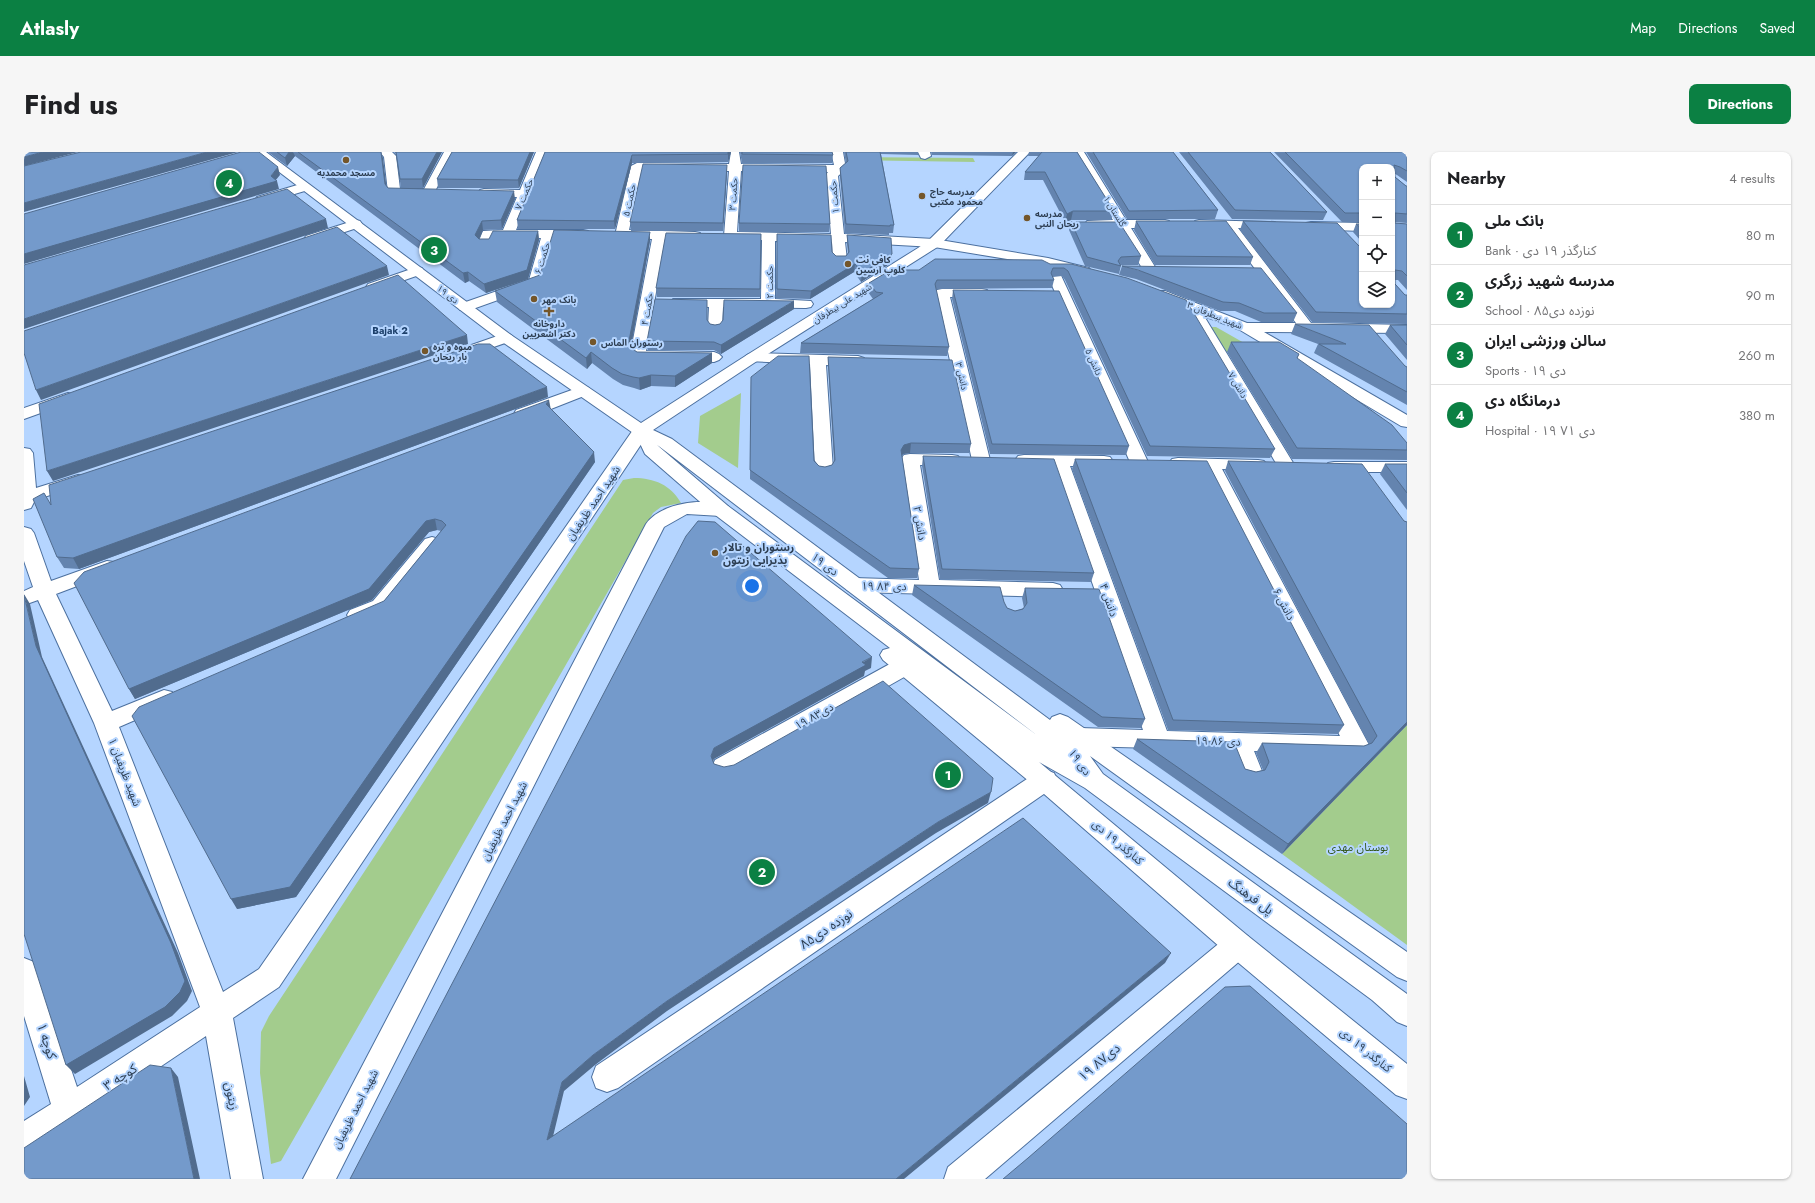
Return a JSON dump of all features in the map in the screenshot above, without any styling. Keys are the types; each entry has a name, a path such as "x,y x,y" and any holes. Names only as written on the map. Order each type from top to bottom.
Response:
{"street":[{"path":"386,152 390,156 394,192 443,193"},
{"path":"428,193 450,152"},
{"name":"حکمت ۳","path":"730,236 735,152"},
{"name":"شهید علی بیطرفان","path":"641,431 752,358 934,244 1024,152"},
{"name":"گلستان ۱","path":"1078,152 1120,218 1144,270 1166,270"},
{"name":"۱۹ دی","path":"254,153 356,224 506,338 641,431 666,443 844,590 1054,760 1094,781"},
{"name":"حکمت ۷","path":"508,234 541,154"},
{"path":"735,167 838,160"},
{"name":"حکمت ۱","path":"838,160 832,175 838,238"},
{"name":"حکمت ۵","path":"622,234 637,166 735,167"},
{"path":"251,202 304,187"},
{"path":"473,193 525,194"},
{"path":"1351,241 1327,216 1359,216"},
{"path":"1078,224 1120,218 1225,219 1282,225"},
{"path":"1225,219 1307,328"},
{"path":"296,244 356,224"},
{"path":"1298,225 1359,227"},
{"path":"484,243 488,234 593,234"},
{"name":"حکمت ۶","path":"465,307 535,282 549,234"},
{"path":"607,234 838,238 934,244 1048,262 1095,274"},
{"name":"حکمت ۴","path":"659,235 649,302 638,356 714,357"},
{"name":"حکمت ۲","path":"649,302 768,303 769,237"},
{"path":"838,238 840,260"},
{"path":"1239,239 1255,239"},
{"name":"دانش ۵","path":"1048,262 1063,294 1152,462"},
{"path":"357,292 417,271"},
{"path":"1249,271 1264,271"},
{"name":"دانش ۳","path":"989,282 992,293 942,293 959,363 994,460"},
{"name":"شهید بیطرفان ۳","path":"1150,290 1245,327 1407,422"},
{"path":"1047,294 1063,294"},
{"path":"715,328 716,303"},
{"path":"768,303 806,304"},
{"name":"دانش ۷","path":"1190,305 1301,466"},
{"path":"1245,327 1407,329"},
{"path":"1370,328 1384,345"},
{"path":"449,358 506,338"},
{"path":"752,358 872,361"},
{"path":"818,360 824,470"},
{"path":"943,363 959,363"},
{"path":"508,419 583,391"},
{"path":"24,414 83,392"},
{"name":"۱۹ دی","path":"641,431 651,450 722,510 844,590 912,627 1070,748 1094,781"},
{"name":"شهید احمد ظریفیان","path":"217,1013 269,978 641,431"},
{"path":"24,453 25,500 94,475"},
{"name":"۲ دانش","path":"930,587 910,459 994,460"},
{"path":"994,460 1407,467"},
{"name":"دانش ۴","path":"1059,460 1158,739"},
{"name":"۶ دانش","path":"1210,464 1357,745"},
{"path":"1364,467 1377,485"},
{"name":"شهید احمد ظریفیان","path":"319,1179 656,524 676,511 689,507 722,510"},
{"name":"شهید ظریفیان ۱","path":"24,533 34,594 106,723 217,1013"},
{"path":"336,624 380,606 438,537"},
{"path":"34,594 126,560"},
{"name":"۱۹ دی ۸۴","path":"844,590 930,587 1010,597 1076,590 1106,591"},
{"name":"کنارگذر ۱۹ دی","path":"844,590 862,632 1045,780 1238,945 1407,1084"},
{"path":"912,627 946,638 1080,738 1407,968"},
{"name":"۱۹ دی۸۳","path":"724,766 905,666"},
{"path":"106,723 185,689"},
{"name":"۱۹ دی ۸۶","path":"1080,738 1357,745"},
{"path":"1238,742 1250,771"},
{"name":"نوزده دی۸۵","path":"607,1077 1045,780"},
{"name":"پل فرهنگ","path":"1094,781 1382,991 1407,1012"},
{"name":"۱۹ دی۸۷","path":"960,1179 1238,945"},
{"name":"کوچه ۱","path":"24,971 69,1110"},
{"name":"کوچه ۳","path":"24,1140 217,1013"},
{"name":"زيتون","path":"217,1013 247,1179"}],"green space":[{"path":"845,157 973,158 975,162 846,160"},
{"path":"1209,327 1216,327 1260,352 1225,352"},
{"path":"741,393 738,468 698,443 700,416"},
{"path":"634,478 648,479 667,487 681,503 661,507 653,513 281,1161 271,1164 260,1073 261,1032 269,1016 623,480"},
{"name":"بوستان مهدی","path":"1407,725 1407,945 1282,854"}],"building":[{"path":"24,152 43,152 24,157"},
{"path":"81,152 207,152 24,203 24,166"},
{"path":"241,152 259,152 278,167 271,176 277,181 24,254 24,214"},
{"path":"277,152 289,152 285,158"},
{"path":"298,152 381,152 385,184 388,188 514,191 501,220 482,221 475,235 479,239 489,239 493,231 538,231 527,270 484,284 468,272 463,273"},
{"path":"396,152 437,152 422,179 400,179"},
{"path":"452,152 530,152 518,180 437,179"},
{"path":"545,152 728,152 728,154 632,155 614,221 517,220"},
{"path":"742,152 832,152 833,155 742,154"},
{"path":"846,152 880,152 894,225 846,224 840,168 848,161"},
{"path":"1042,152 1077,152 1114,211 1073,211 1067,214 1045,172 1025,172"},
{"path":"1093,152 1173,152 1218,210 1129,211"},
{"path":"1188,152 1270,152 1327,212 1235,210"},
{"path":"1285,152 1407,152 1407,171 1395,164 1359,164 1359,213 1345,213"},
{"path":"643,164 727,165 723,223 630,222"},
{"path":"743,165 826,166 830,224 739,223"},
{"path":"1395,177 1407,186 1407,214 1395,213"},
{"path":"287,189 326,219 24,319 24,265"},
{"path":"1136,221 1226,221 1253,257 1157,256"},
{"path":"1243,221 1337,223 1359,246 1359,308 1395,308 1395,284 1405,295 1407,295 1407,314 1316,312"},
{"path":"1071,222 1119,222 1141,256 1121,257 1118,261 1121,266 1087,257"},
{"path":"1395,223 1407,224 1407,276 1402,271 1395,270"},
{"path":"337,227 387,266 36,390 24,353 24,331"},
{"path":"554,230 650,232 628,346 637,352 712,353 675,376 651,375 639,378 622,374 591,352 586,358 495,291 540,275"},
{"path":"666,233 761,234 760,289 656,288"},
{"path":"777,234 831,235 832,252 836,256 846,256 849,252 847,235 891,238 892,254 862,273 855,264 811,291 777,289"},
{"path":"935,259 1042,260 1050,264 1071,264 1127,278 1186,300 1275,449 1150,446 1068,271 1064,268 1053,268 1051,273 1054,280 937,280 935,284 949,347 801,343 883,293 876,292 869,283 894,268 894,270 919,270"},
{"path":"1122,266 1261,268 1297,313 1264,313 1239,303 1223,302 1138,270"},
{"path":"398,275 467,335 47,471 39,404"},
{"path":"953,290 1059,291 1129,446 992,444"},
{"path":"655,299 707,300 707,320 710,324 715,325 720,324 723,320 724,300 794,301 721,345 714,342 647,341"},
{"path":"1295,324 1369,325 1407,367 1407,392 1319,344 1346,344"},
{"path":"1390,325 1407,325 1407,345"},
{"path":"1231,342 1279,342 1299,354 1297,358 1392,425 1407,443 1407,450 1297,448"},
{"path":"478,344 490,344 547,387 73,558 57,557 33,499 44,493 51,505 49,485"},
{"path":"778,356 809,356 814,461 819,466 825,467 832,465 835,460 828,357 952,360 971,444 911,443 904,445 901,450 919,569 890,568 750,470 751,377"},
{"path":"549,400 546,404 594,452 290,887 231,899 132,716 139,707 384,601 446,525 442,521 435,519 426,521 369,589 129,689 74,583 84,572"},
{"path":"923,456 1054,459 1094,573 942,569"},
{"path":"1075,459 1207,461 1344,725 1173,720"},
{"path":"1228,461 1362,464 1404,521 1407,522 1407,722 1288,844 1137,739 1234,742 1245,769 1256,772 1265,770 1269,762 1262,743 1364,746 1372,743 1377,736"},
{"path":"1385,464 1407,464 1407,493"},
{"path":"698,521 715,522 872,657 862,662 866,665 714,748 711,756 714,764 724,767 734,765 883,681 993,778 991,792 938,822 667,1001 593,1055 562,1082 547,1140 1023,818 1171,953 896,1179 350,1179 686,536"},
{"path":"914,585 1000,587 1007,608 1015,611 1023,609 1027,603 1025,588 1099,589 1145,719 1102,717"},
{"path":"24,595 36,646 171,943 185,981 180,992 165,1007 66,1065 24,934"},
{"path":"1250,986 1407,1124 1407,1179 1003,1179 1225,987"},
{"path":"150,1065 171,1068 194,1179 24,1179 24,1148"}],"place":[{"name":"مسجد محمدیه","path":"346,160"},
{"name":"درمانگاه دی","path":"229,183"},
{"name":"مدرسه حاج محمود مکتبی","path":"922,196"},
{"name":"مدرسه ریحان النبی","path":"1027,218"},
{"name":"سالن ورزشی ایران","path":"434,250"},
{"name":"کافی نت کلوپ آرسین","path":"848,264"},
{"name":"بانک مهر","path":"534,299"},
{"name":"داروخانه دکتر اشعریین","path":"549,311"},
{"name":"رستوران الماس","path":"593,342"},
{"name":"میوه و تره بار ریحان","path":"425,351"},
{"name":"رستوران و تالار پذیرایی زیتون","path":"715,553"},
{"name":"بانک ملی","path":"948,775"},
{"name":"مدرسه شهید زرگری","path":"762,872"}],"district":[{"name":"Bajak 2","path":"390,330"}]}
